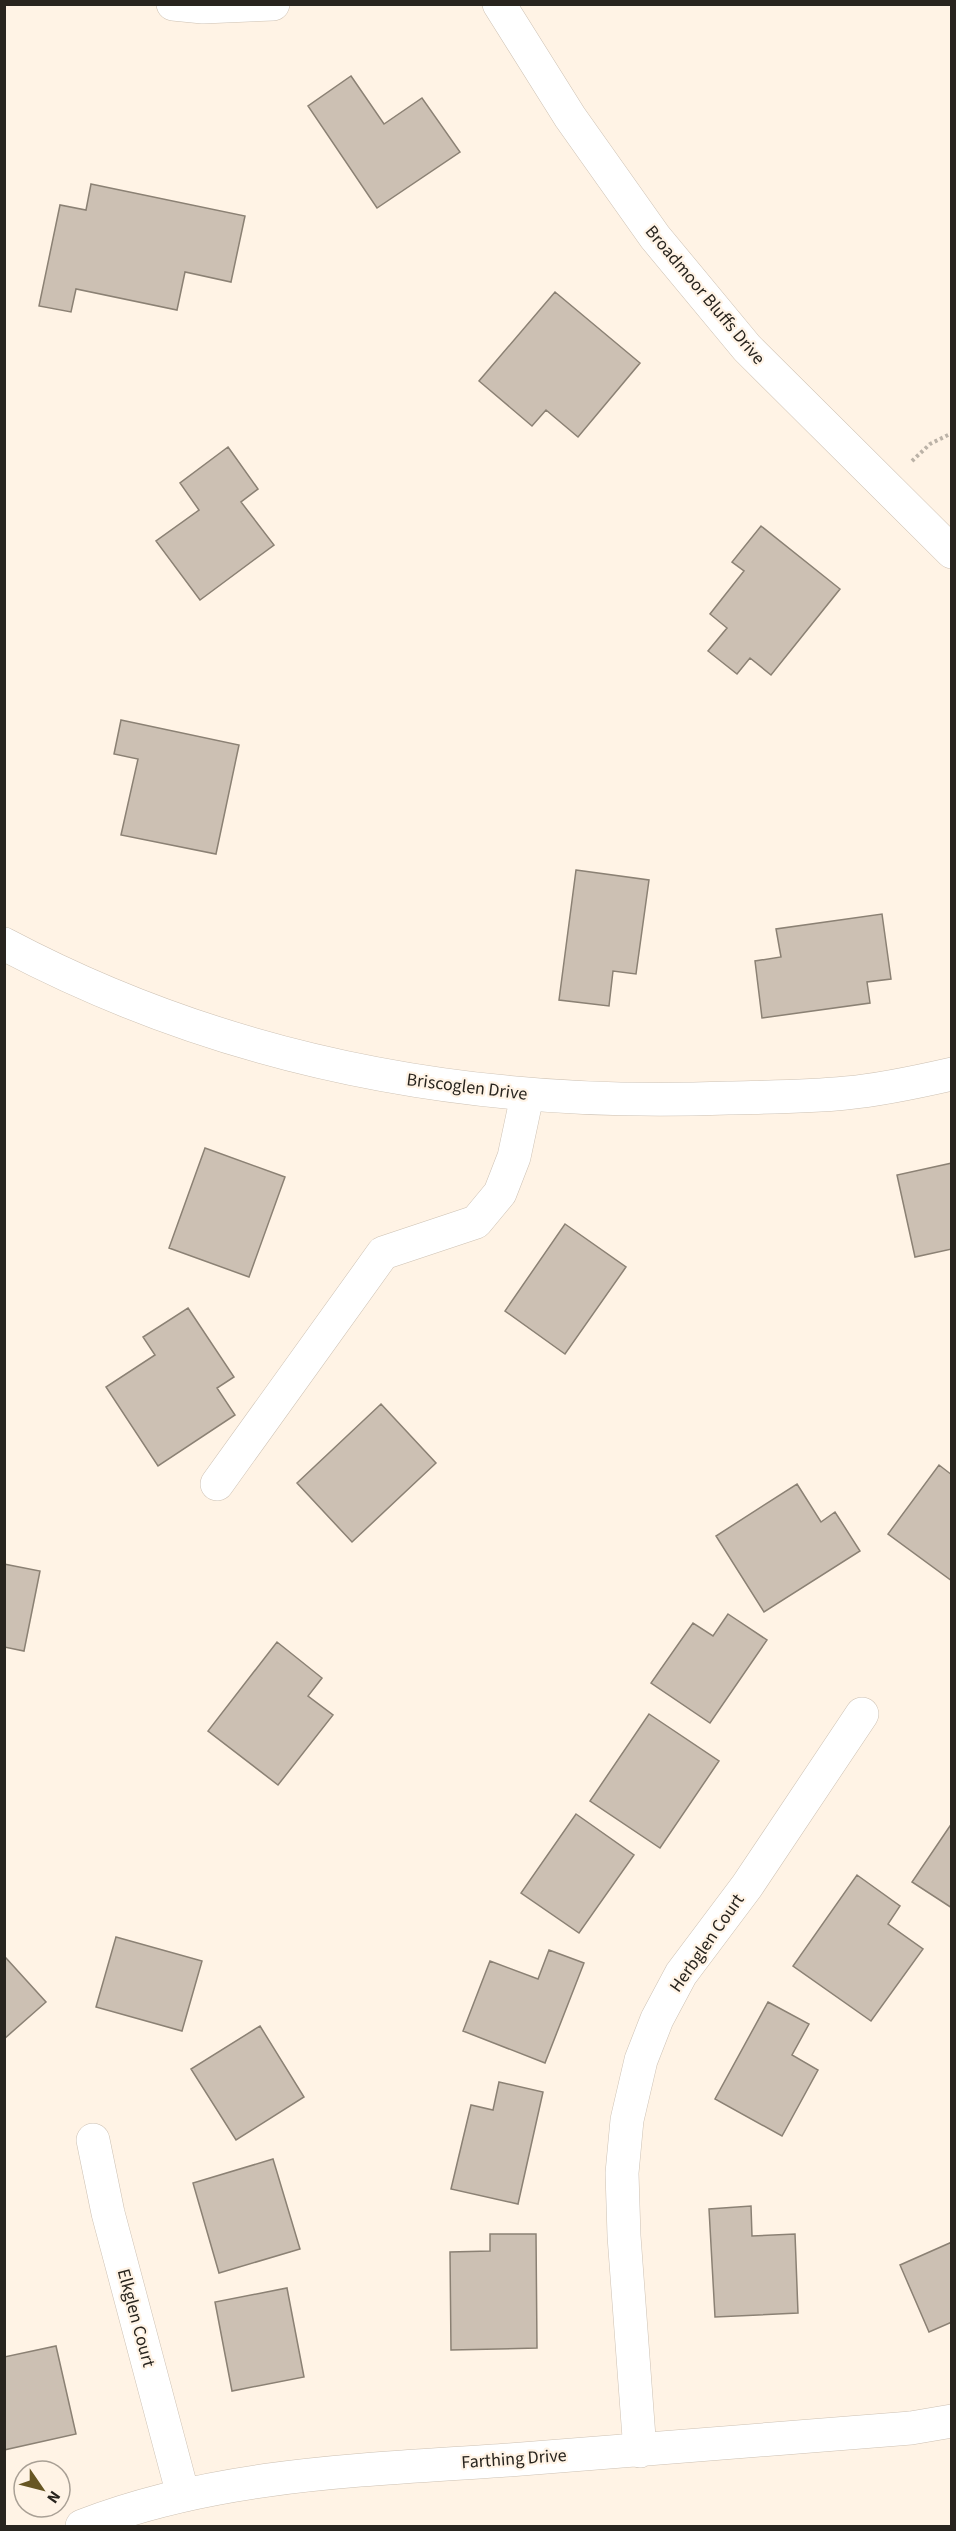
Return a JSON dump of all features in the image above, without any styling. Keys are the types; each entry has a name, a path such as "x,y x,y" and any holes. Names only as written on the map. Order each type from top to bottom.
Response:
{"street":[{"path":"173,4 236,7 273,4"},
{"name":"Broadmoor Bluffs Drive","path":"499,4 570,117 655,237 747,348 951,552"},
{"name":"Briscoglen Drive","path":"4,944 92,986 230,1038 293,1057 454,1088 527,1096 681,1100 845,1094 951,1074"},
{"path":"217,1484 383,1253 476,1222 500,1193 511,1166 527,1096"},
{"name":"Herbglen Court","path":"640,2451 624,2236 622,2173 627,2120 641,2060 657,2019 681,1974 747,1886 862,1714"},
{"name":"Elkglen Court","path":"93,2140 108,2213 183,2495"},
{"name":"Farthing Drive","path":"82,2526 123,2510 183,2495 244,2484 358,2470 640,2451 911,2428 951,2421"}],"path":[{"path":"885,486 930,444 951,433"}],"building":[{"path":"351,76 384,124 422,98 460,152 377,208 308,106"},
{"path":"91,184 245,216 231,282 185,272 177,310 76,289 71,312 39,306 60,205 86,210"},
{"path":"555,292 640,363 578,437 546,410 532,426 479,381"},
{"path":"228,447 258,489 241,502 274,545 200,600 156,541 199,510 180,483"},
{"path":"761,526 840,589 771,675 750,658 737,674 708,651 727,628 710,614 744,571 732,562"},
{"path":"121,720 239,745 216,854 121,835 138,759 114,754"},
{"path":"576,870 649,880 636,974 613,971 609,1006 559,1000"},
{"path":"882,914 891,979 867,982 870,1003 762,1018 755,961 781,957 776,929"},
{"path":"205,1148 285,1177 249,1277 169,1248"},
{"path":"952,1163 952,1249 915,1257 897,1175"},
{"path":"565,1224 626,1267 565,1354 505,1311"},
{"path":"188,1308 234,1377 217,1388 235,1415 158,1466 106,1387 155,1355 143,1337"},
{"path":"381,1404 436,1463 352,1542 297,1483"},
{"path":"939,1465 952,1475 952,1581 888,1534"},
{"path":"797,1484 821,1522 835,1512 860,1551 764,1612 716,1536"},
{"path":"4,1564 40,1571 24,1651 4,1647"},
{"path":"728,1614 767,1640 710,1723 651,1683 693,1623 713,1636"},
{"path":"277,1642 322,1678 308,1696 333,1715 278,1785 208,1731"},
{"path":"649,1714 719,1761 660,1848 590,1801"},
{"path":"576,1814 634,1855 579,1933 521,1893"},
{"path":"952,1823 952,1908 912,1882"},
{"path":"857,1875 900,1906 888,1924 923,1949 871,2021 793,1966"},
{"path":"116,1937 202,1961 182,2031 96,2007"},
{"path":"549,1950 584,1963 545,2063 463,2031 490,1961 538,1979"},
{"path":"6,1958 46,2002 4,2039 4,1959"},
{"path":"768,2002 809,2024 792,2055 818,2070 782,2136 715,2099"},
{"path":"260,2026 304,2097 236,2140 191,2069"},
{"path":"499,2082 543,2092 518,2204 451,2189 471,2105 493,2110"},
{"path":"273,2159 300,2249 219,2273 193,2183"},
{"path":"751,2206 752,2236 795,2234 798,2313 715,2317 709,2209"},
{"path":"490,2234 536,2234 537,2348 451,2350 450,2252 490,2251"},
{"path":"952,2242 952,2322 929,2332 900,2265"},
{"path":"287,2288 304,2377 232,2391 215,2302"},
{"path":"56,2346 76,2434 4,2450 4,2357"}]}
